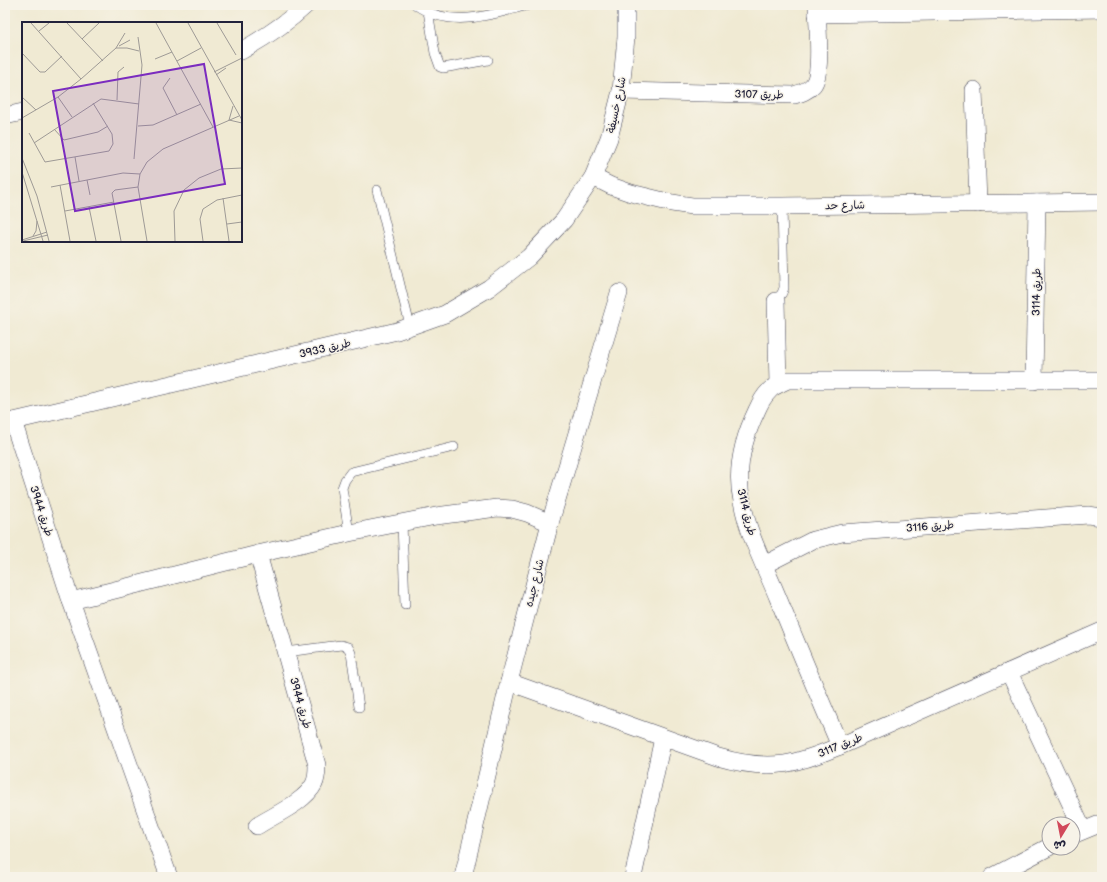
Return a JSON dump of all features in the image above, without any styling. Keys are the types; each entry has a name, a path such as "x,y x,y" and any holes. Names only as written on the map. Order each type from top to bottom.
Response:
{"street":[{"path":"242,50 262,39 300,12 306,5"},
{"name":"شارع خسيفة","path":"593,177 609,138 621,92 626,37 626,5"},
{"path":"817,10 1000,8 1102,9"},
{"name":"طريق 3107","path":"621,92 794,95 801,93 808,90 817,78 817,10"},
{"path":"974,90 978,204"},
{"path":"5,116 22,112"},
{"name":"شارع حد","path":"593,177 631,193 672,203 713,206 1102,202"},
{"name":"طريق 3933","path":"9,422 397,331 445,314 489,288 529,257 564,220 593,177"},
{"name":"طريق 3114","path":"1034,381 1037,203"},
{"name":"شارع جيده","path":"463,877 550,523 619,293"},
{"path":"776,301 778,384 788,380 1102,380"},
{"name":"طريق 3114","path":"778,384 763,398 748,429 740,465 742,501 747,523 840,746"},
{"name":"طريق 3944","path":"9,422 169,877"},
{"path":"71,601 258,554 349,533 436,516 497,508 512,509 527,513 550,523"},
{"name":"طريق 3116","path":"764,565 813,540 842,532 1088,515 1102,517"},
{"name":"طريق 3944","path":"257,826 303,798 310,791 317,775 316,756 258,554"},
{"name":"طريق 3117","path":"510,682 718,758 759,766 780,765 801,761 840,746 1102,631"},
{"path":"1009,672 1071,816"},
{"path":"633,877 663,738"},
{"path":"1081,831 1102,823"},
{"path":"992,877 1041,851"}],"lane":[{"path":"416,5 436,15 469,19 529,5"},
{"path":"428,12 434,53 440,67 443,68 488,60"},
{"path":"377,190 410,326"},
{"path":"776,301 784,288 782,206"},
{"path":"349,533 342,488 345,480 351,472 454,447"},
{"path":"402,523 405,605"},
{"path":"286,652 340,645 348,647 351,653 359,707"}]}
